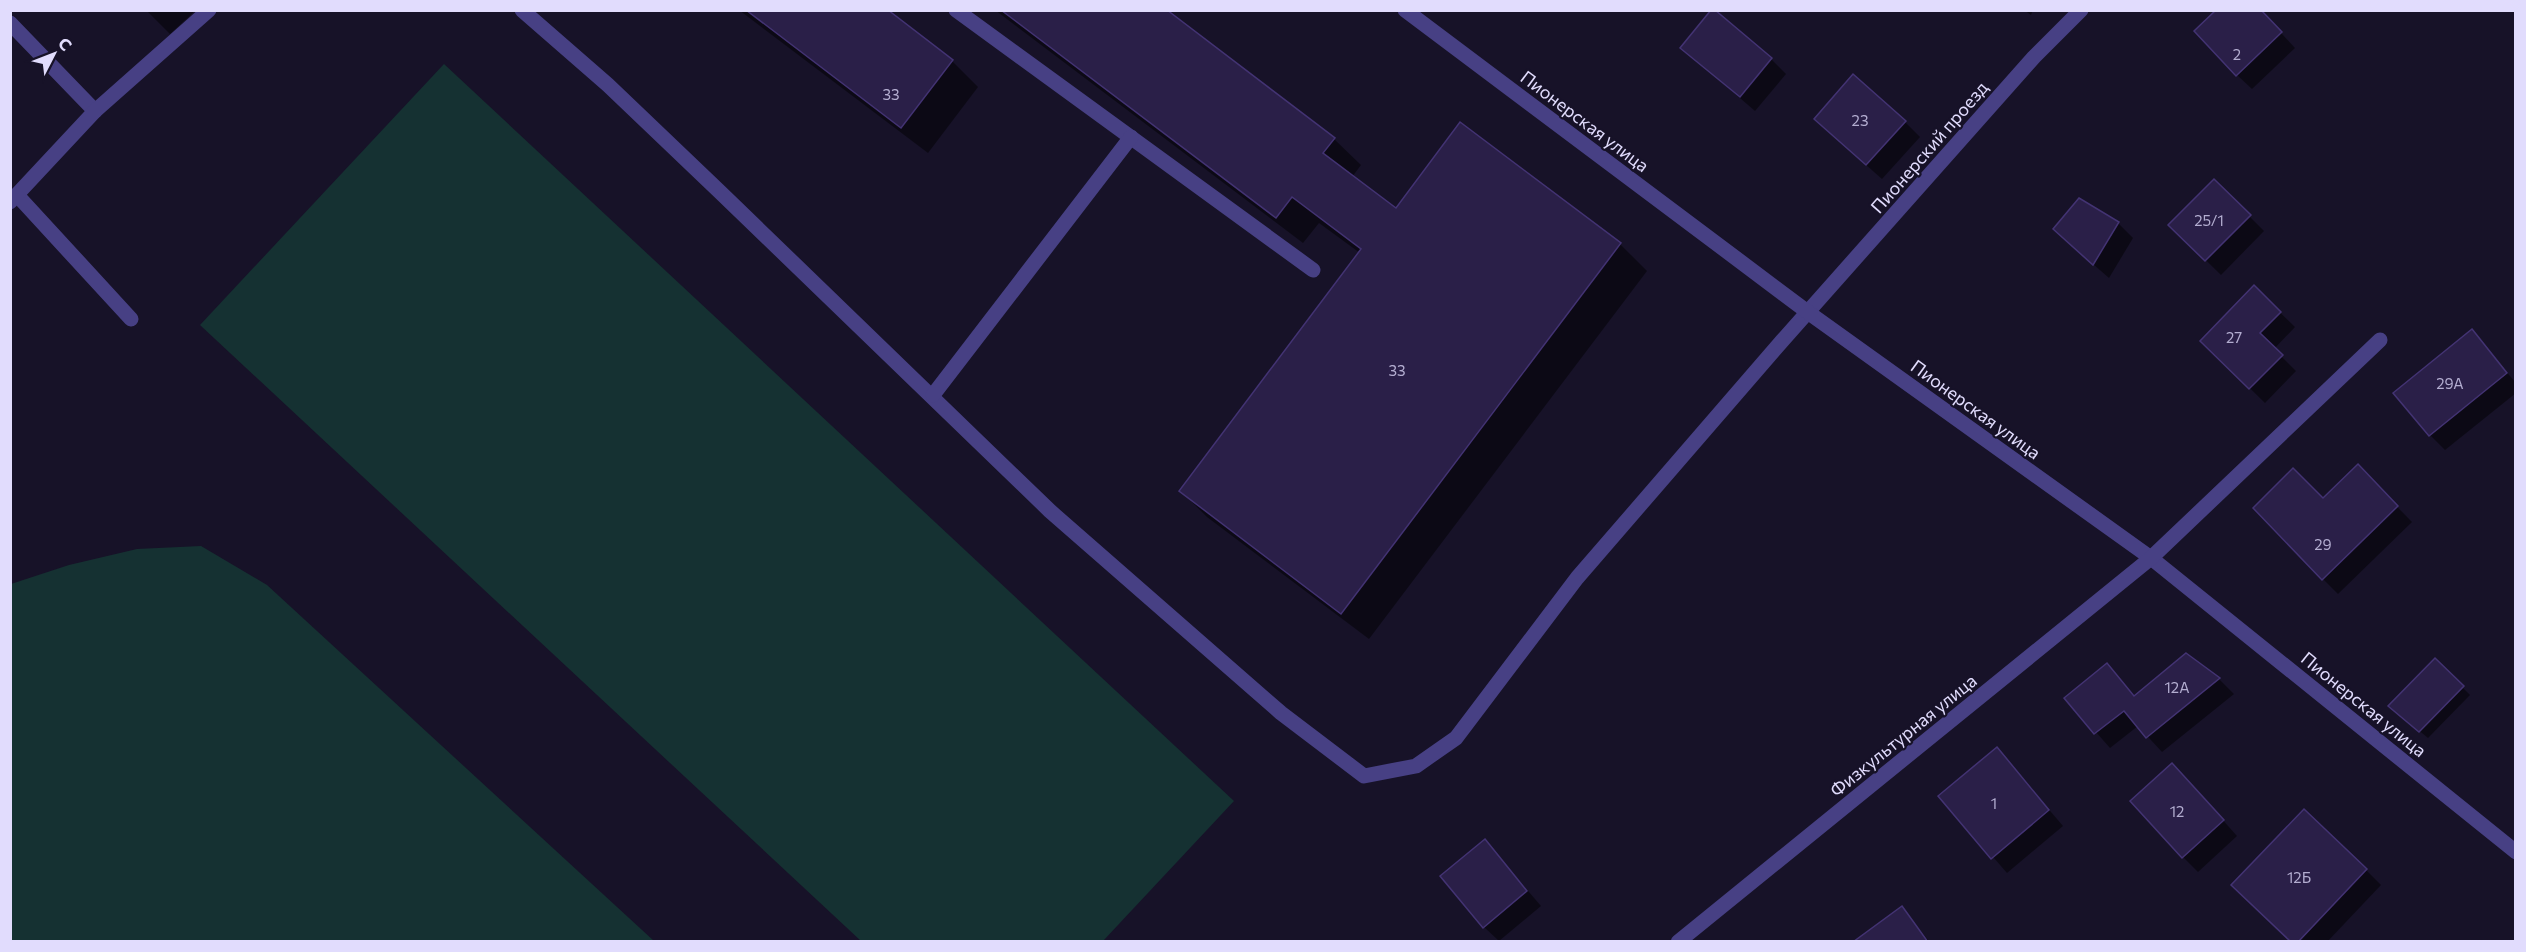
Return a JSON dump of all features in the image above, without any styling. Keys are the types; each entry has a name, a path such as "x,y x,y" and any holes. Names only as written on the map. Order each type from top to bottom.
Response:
{"street":[{"path":"131,319 14,199 95,111 209,10"},
{"path":"522,10 608,85 933,395 1131,137"},
{"path":"957,10 1313,270"},
{"name":"Пионерская улица","path":"1405,10 1809,313 2151,558 2516,852"},
{"name":"Пионерский проезд","path":"933,395 1050,511 1281,713 1364,776 1416,766 1456,738 1577,578 2034,57 2081,10"},
{"path":"10,23 95,111"},
{"name":"Физкультурная улица","path":"1678,942 2151,558 2380,340"}],"green space":[{"path":"444,64 1234,801 1103,941 861,941 200,325"},
{"path":"201,546 267,585 654,941 11,941 11,584 69,565 137,549"}],"building":[{"path":"746,10 888,10 953,60 901,128"},
{"path":"1001,10 1167,10 1335,138 1323,153 1396,208 1460,122 1621,243 1341,614 1179,491 1361,249 1292,197 1276,218"},
{"path":"1711,10 1715,10 1772,58 1740,97 1680,48"},
{"path":"2216,10 2261,10 2282,32 2236,76 2194,31"},
{"path":"1853,74 1906,121 1866,165 1814,119"},
{"path":"2214,179 2251,215 2205,261 2168,225"},
{"path":"2079,198 2119,222 2093,265 2053,229"},
{"path":"2254,285 2281,312 2260,333 2283,355 2249,389 2200,341"},
{"path":"2472,329 2507,373 2429,436 2393,393"},
{"path":"2358,464 2398,506 2322,580 2253,508 2293,468 2323,498"},
{"path":"2186,653 2220,678 2146,738 2124,711 2094,734 2064,698 2107,663 2134,696"},
{"path":"2435,658 2464,686 2419,732 2388,706"},
{"path":"1997,747 2049,810 1991,859 1938,796"},
{"path":"2172,763 2224,820 2182,858 2130,801"},
{"path":"2304,809 2367,869 2298,942 2291,942 2231,885"},
{"path":"1485,839 1527,891 1483,928 1440,876"},
{"path":"1902,906 1928,942 1853,942"}]}
